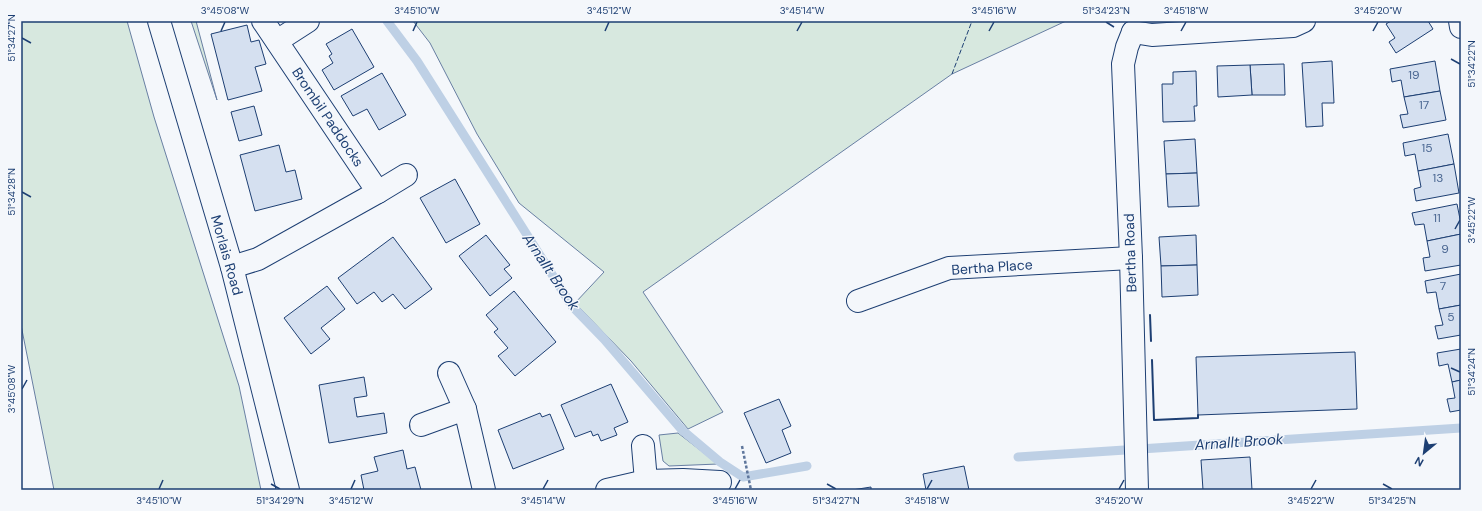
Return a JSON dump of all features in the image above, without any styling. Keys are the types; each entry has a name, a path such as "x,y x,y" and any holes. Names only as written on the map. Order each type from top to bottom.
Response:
{"street":[{"name":"Morlais Road","path":"159,21 232,267 288,490"},
{"name":"Brombil Paddocks","path":"264,21 378,192"},
{"path":"277,42 308,21"},
{"path":"1128,27 1152,35 1293,26 1304,21"},
{"path":"1460,21 1461,28"},
{"name":"Bertha Road","path":"1128,27 1124,64 1137,490"},
{"path":"232,267 258,259 406,175"},
{"name":"Bertha Place","path":"858,301 949,268 1131,258"},
{"path":"449,373 465,409 484,490"},
{"path":"421,425 465,409"},
{"path":"643,446 646,481"},
{"path":"607,490 646,481 683,480 720,482"}],"path":[{"path":"742,446 751,490"}],"shaded area":[{"path":"21,21 127,21 154,117 239,386 261,490 54,490 21,325"},
{"path":"191,21 196,21 217,100"},
{"path":"413,21 1066,21 952,74 643,292 723,412 688,429 631,361 575,303 604,272 519,203 477,134 430,43"},
{"path":"678,433 718,464 669,466 663,461 659,435"}],"building":[{"path":"1391,21 1428,21 1433,29 1396,53 1389,42 1395,38 1386,24"},
{"path":"247,25 251,42 259,40 266,64 255,67 262,91 228,100 211,34"},
{"path":"352,29 374,67 334,90 322,70 333,63 329,56 332,54 326,44"},
{"path":"1332,61 1334,103 1322,103 1323,126 1306,127 1302,63"},
{"path":"1435,61 1440,91 1404,97 1401,80 1392,82 1390,69"},
{"path":"1284,64 1285,95 1252,95 1250,65"},
{"path":"1250,65 1252,95 1218,97 1217,66"},
{"path":"1196,71 1197,106 1194,106 1195,121 1163,122 1162,84 1173,84 1173,72"},
{"path":"382,73 406,115 379,130 367,109 353,116 341,96"},
{"path":"1440,91 1446,120 1403,128 1400,115 1408,114 1404,97"},
{"path":"254,106 262,135 239,141 231,112"},
{"path":"1448,134 1454,164 1418,171 1415,154 1405,156 1403,143"},
{"path":"1195,139 1197,173 1166,174 1164,141"},
{"path":"279,145 286,172 295,170 302,199 255,211 240,155"},
{"path":"1454,164 1459,193 1416,201 1414,189 1421,187 1418,171"},
{"path":"1197,173 1199,206 1168,207 1166,174"},
{"path":"455,179 480,224 446,243 420,198"},
{"path":"1457,204 1461,224 1461,234 1427,241 1424,224 1415,225 1412,213"},
{"path":"1461,234 1461,265 1425,271 1423,258 1430,257 1427,241"},
{"path":"486,235 510,265 504,269 512,278 490,296 459,256"},
{"path":"1196,235 1197,265 1161,266 1159,237"},
{"path":"393,237 432,289 405,309 393,294 382,302 374,292 357,304 338,278"},
{"path":"1197,265 1198,295 1162,297 1161,266"},
{"path":"1461,274 1461,305 1439,309 1436,292 1427,293 1425,281"},
{"path":"327,286 345,309 321,328 330,339 311,354 284,318"},
{"path":"514,291 556,342 515,376 498,356 508,348 494,332 498,329 486,315"},
{"path":"1461,305 1461,335 1438,339 1435,326 1443,325 1439,309"},
{"path":"1461,349 1461,380 1452,382 1448,364 1439,366 1437,353"},
{"path":"1355,352 1357,409 1198,415 1196,357"},
{"path":"364,377 367,396 354,398 357,417 384,413 387,433 329,443 319,385"},
{"path":"1461,380 1461,410 1450,412 1447,399 1455,398 1452,382"},
{"path":"611,384 628,422 614,428 617,435 601,441 598,434 593,436 591,431 575,437 561,405"},
{"path":"779,399 791,426 782,430 791,453 766,463 744,413"},
{"path":"540,413 542,417 550,414 564,449 513,469 498,430"},
{"path":"403,450 407,469 415,467 421,490 364,490 361,475 378,471 374,457"},
{"path":"1250,457 1252,490 1203,490 1201,460"},
{"path":"964,466 969,490 926,490 923,474"},
{"path":"871,487 871,490 852,490"}],"waterway":[{"name":"Arnallt Brook","path":"387,21 417,61 572,306 604,339 682,430 720,462 743,477 807,466"},
{"name":"Arnallt Brook","path":"1018,457 1461,428"}],"fence":[{"path":"952,74 972,21"}],"wall":[{"path":"1150,315 1151,341"},
{"path":"1152,360 1154,420 1198,418 1198,415"}]}
